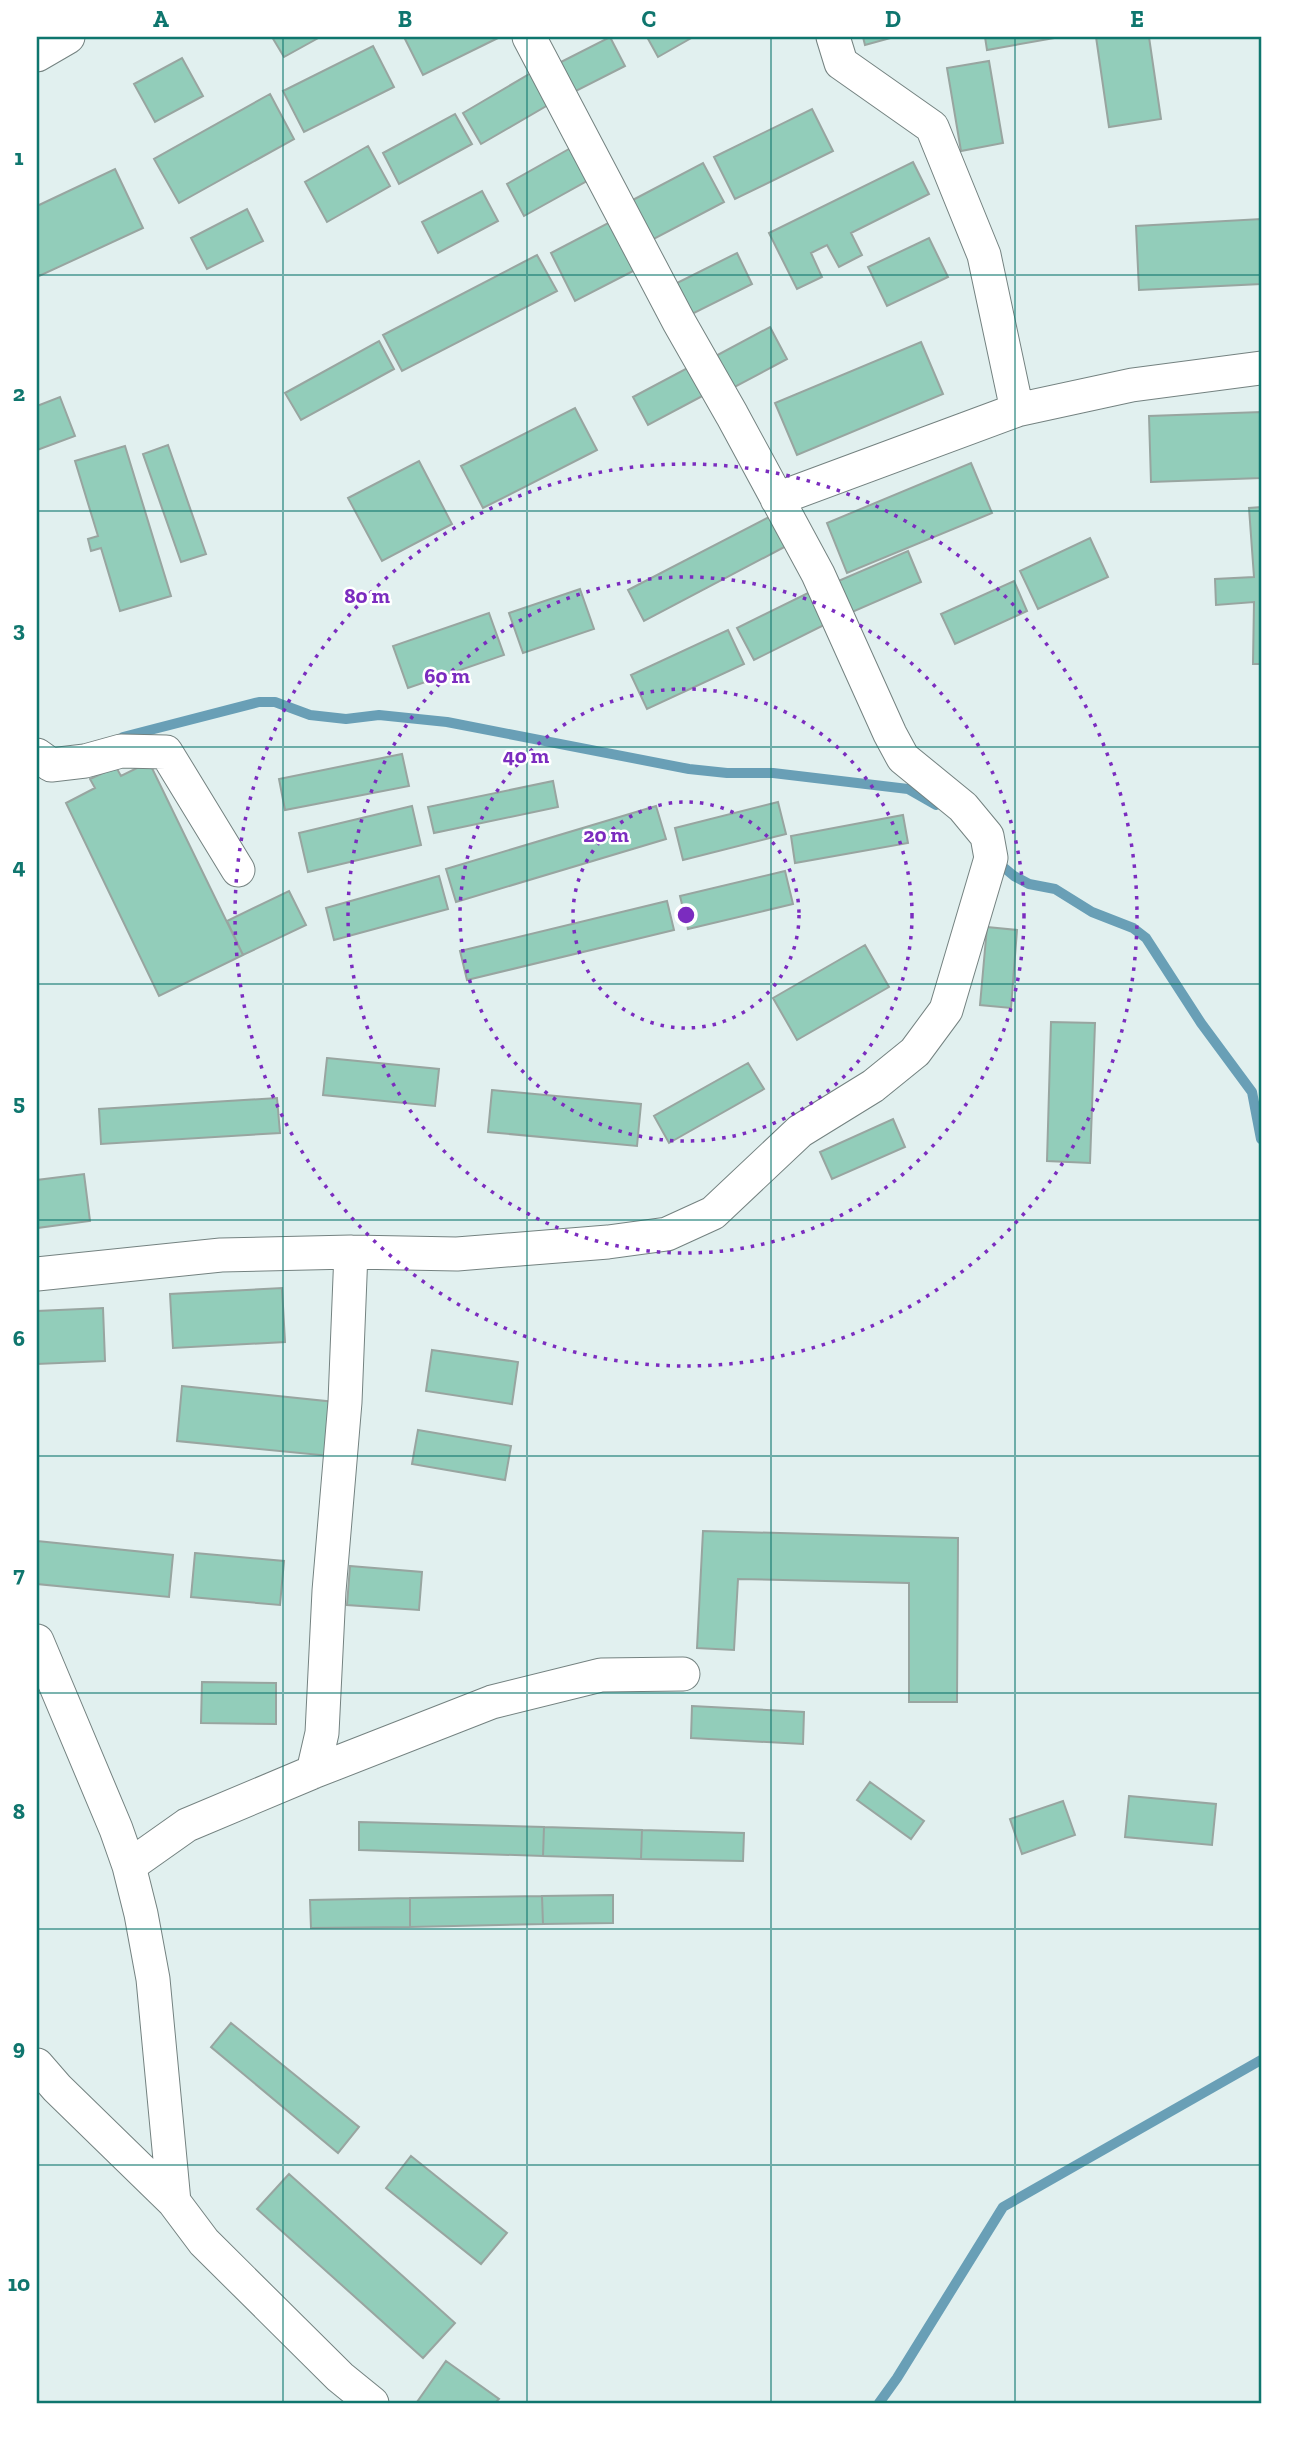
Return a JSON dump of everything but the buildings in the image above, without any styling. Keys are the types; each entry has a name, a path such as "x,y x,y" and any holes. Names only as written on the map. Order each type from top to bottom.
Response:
{"street":[{"path":"37,55 68,37"},
{"path":"37,1274 221,1255 351,1252 457,1254 608,1242 667,1234 713,1213 800,1131 873,1086 915,1052 946,1010 991,858 987,836 963,807 903,758 818,574 679,322 529,37"},
{"path":"832,37 841,63 932,127 984,255 1017,410"},
{"path":"777,499 1017,410 1132,385 1261,368"},
{"path":"37,755 51,765 85,761 121,751 166,752 238,870"},
{"path":"313,1772 322,1733 329,1591 345,1402 351,1252"},
{"path":"37,1641 94,1773 129,1866 153,1979 174,2202"},
{"path":"129,1866 187,1825 492,1702 601,1675 683,1674"},
{"path":"37,2065 57,2088 174,2202 204,2242 340,2377 372,2403"}],"waterway":[{"path":"123,737 259,702 275,702 310,715 346,719 379,715 447,722 689,769 727,773 773,773 908,789 936,805"},
{"path":"996,861 1029,884 1055,889 1092,912 1133,928 1146,938 1201,1023 1252,1092 1261,1139"},
{"path":"879,2403 1003,2207 1261,2060"}]}
